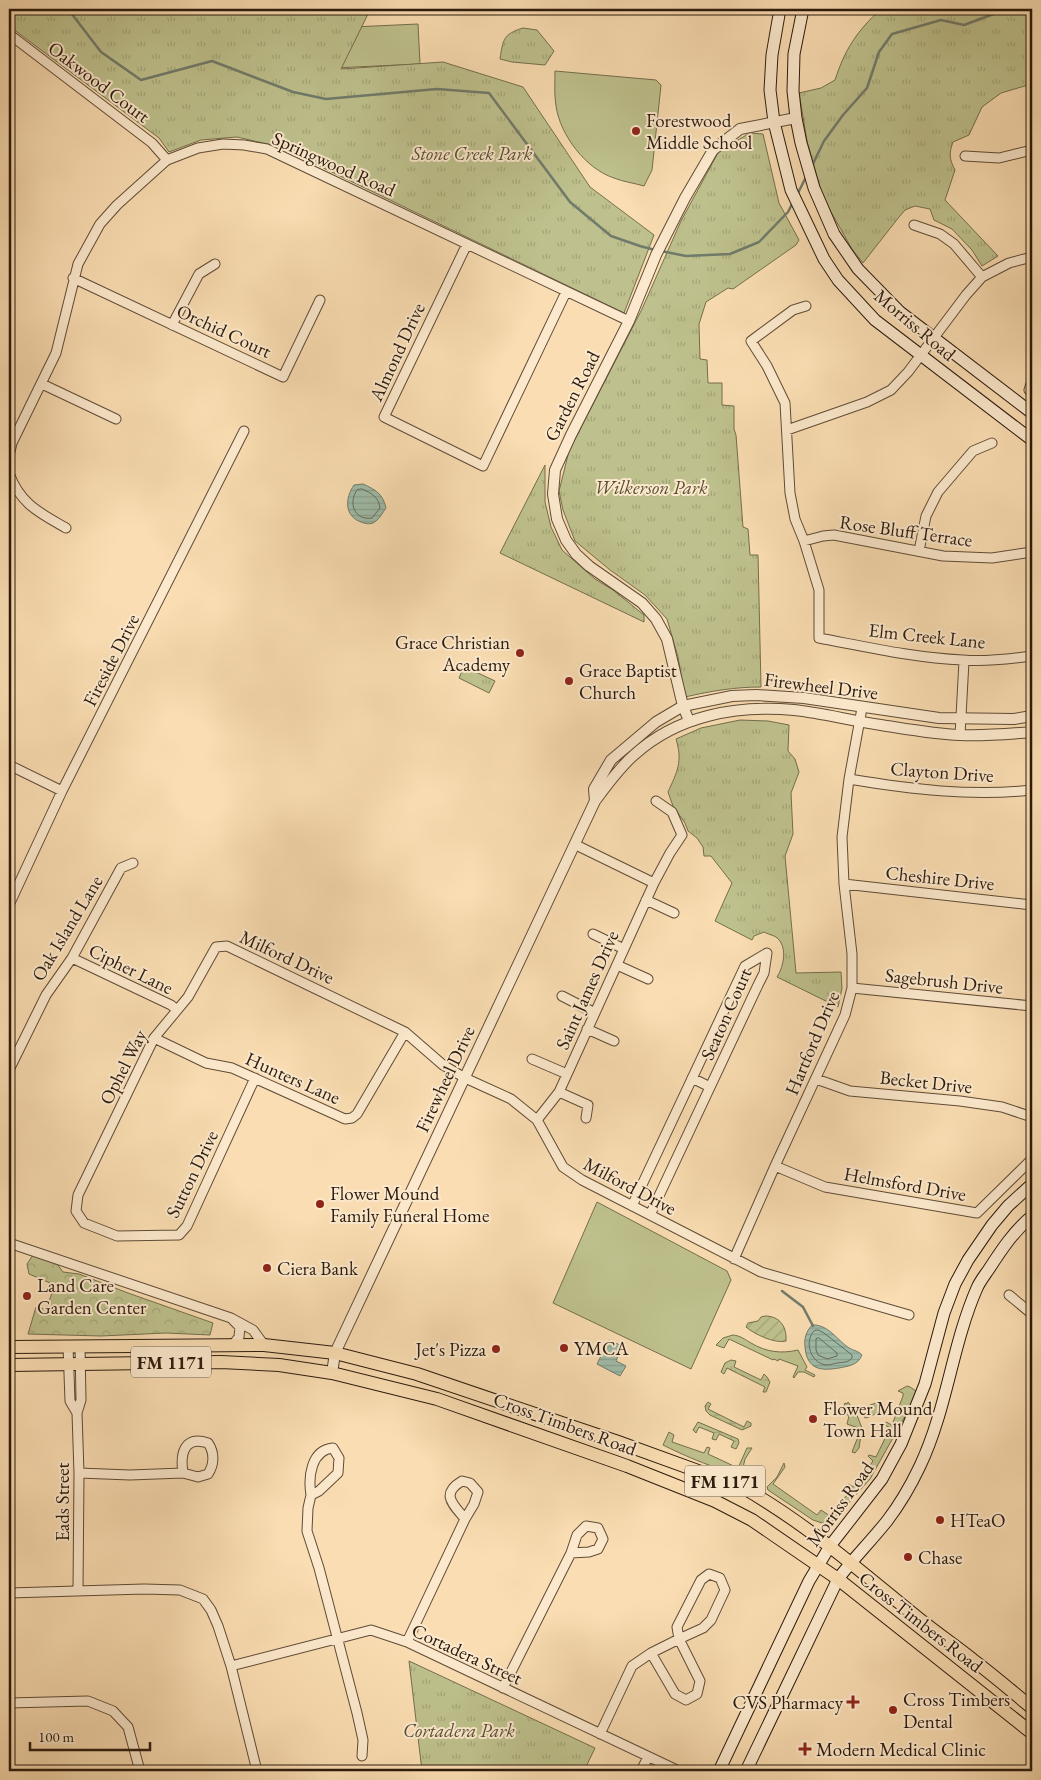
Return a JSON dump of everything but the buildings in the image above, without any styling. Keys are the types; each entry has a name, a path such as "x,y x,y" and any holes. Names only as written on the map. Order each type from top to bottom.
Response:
{"main road":[{"name":"Morriss Road","path":"780,9 772,55 770,90 774,122 791,190 824,259 838,280 875,320 1032,440"},
{"name":"Morriss Road","path":"803,9 794,54 793,91 796,118 801,143 816,193 834,234 858,269 900,312 1032,413"},
{"name":"Morriss Road","path":"719,1771 809,1581 830,1546 882,1479 901,1444 925,1384 944,1313 968,1260 997,1218 1008,1206 1031,1190"},
{"path":"746,1771 838,1579 887,1522 904,1498 920,1465 938,1422 956,1349 978,1287 1005,1244 1017,1229 1032,1216"},
{"name":"Cross Timbers Road","path":"9,1346 264,1345 335,1354 417,1374 608,1438 742,1487 794,1519 1032,1708"},
{"name":"Cross Timbers Road","path":"9,1365 221,1362 279,1365 332,1373 437,1399 481,1413 518,1428 672,1482 752,1520 838,1579 1032,1733"},
{"path":"437,1399 452,1399 479,1404 482,1402 482,1395"},
{"path":"602,1457 608,1438"}],"street":[{"name":"Oakwood Court","path":"9,34 152,143 167,160"},
{"name":"Garden Road","path":"689,721 668,639 656,619 642,603 595,571 576,554 566,540 557,519 553,494 555,470 570,436 630,321 656,255 713,150 740,129 796,118"},
{"name":"Springwood Road","path":"9,456 12,443 56,352 73,278 82,256 100,224 117,205 167,160 198,148 224,144 267,149 630,321"},
{"path":"965,156 999,158 1032,150"},
{"path":"914,225 940,234 954,244 982,277"},
{"name":"Almond Drive","path":"466,244 384,417 483,466 566,292"},
{"path":"787,430 867,402 891,390 908,372 966,295 982,277 1008,262 1032,257"},
{"path":"172,325 199,274 215,264"},
{"name":"Orchid Court","path":"73,278 283,378 320,300"},
{"path":"804,541 795,519 790,493 784,403 767,366 751,341 793,310 806,306"},
{"path":"1032,381 1029,390 1032,393"},
{"path":"42,384 116,419"},
{"name":"Fireside Drive","path":"9,905 62,791 244,431"},
{"path":"919,551 926,516 938,492 974,451 992,443"},
{"path":"10,479 16,490 30,507 66,528"},
{"name":"Rose Bluff Terrace","path":"804,541 823,536 840,536 943,556 992,558 1032,552"},
{"name":"Elm Creek Lane","path":"804,541 819,590 819,638 906,654 964,661 1002,660 1032,656"},
{"path":"960,735 964,661"},
{"name":"Firewheel Drive","path":"595,802 594,789 612,760 656,722 684,706 732,696 756,695 804,698 862,708 961,720 1014,719 1032,716"},
{"name":"Hartford Drive","path":"734,1259 775,1166 846,1015 852,988 852,954 844,884 842,837 849,779 862,708"},
{"name":"Firewheel Drive","path":"332,1373 335,1354 595,802 613,776 633,755 648,743 689,721 729,711 751,709 794,710 960,735 1032,732"},
{"path":"9,765 62,791"},
{"name":"Clayton Drive","path":"849,779 934,791 1004,793 1032,790"},
{"name":"Saint James Drive","path":"536,1120 559,1092 654,883 682,835 672,812 656,801"},
{"path":"576,845 654,883"},
{"name":"Oak Island Lane","path":"9,1070 46,995 61,977 121,868 133,863"},
{"name":"Cheshire Drive","path":"844,884 1032,905"},
{"path":"646,900 674,913"},
{"path":"593,934 624,949"},
{"name":"Milford Drive","path":"216,947 227,946 405,1032 443,1065 465,1078 511,1099 536,1120 563,1167 582,1180 761,1272 908,1315"},
{"name":"Ophel Way","path":"76,1211 78,1195 154,1038 176,1009 188,997 216,947"},
{"name":"Seaton Court","path":"632,1206 744,966 767,953 764,973 650,1215"},
{"name":"Cipher Lane","path":"72,958 176,1009"},
{"path":"616,964 648,979"},
{"name":"Sagebrush Drive","path":"852,988 1032,1006"},
{"path":"562,996 595,1013"},
{"path":"588,1028 614,1041"},
{"name":"Hunters Lane","path":"154,1038 206,1063 232,1068 345,1119 352,1118 357,1114 405,1032"},
{"path":"532,1059 567,1074"},
{"name":"Sutton Drive","path":"76,1211 84,1223 117,1236 179,1236 187,1226 255,1078"},
{"name":"Seaton Court","path":"692,1078 710,1087"},
{"name":"Becket Drive","path":"816,1079 850,1091 960,1101 1002,1108 1032,1117"},
{"path":"559,1092 588,1105 586,1118"},
{"name":"Helmsford Drive","path":"775,1166 825,1187 977,1213 1032,1159"},
{"path":"9,1243 231,1318 253,1330 264,1345"},
{"path":"1009,1295 1032,1314"},
{"path":"231,1318 240,1327 239,1337 233,1345"},
{"name":"Eads Street","path":"74,1346 70,1401 77,1413 79,1473 78,1591"},
{"path":"79,1473 130,1475 183,1473 198,1477 208,1474 213,1461 212,1448 208,1443 196,1441 189,1444 182,1455 183,1473"},
{"path":"311,1495 338,1473 339,1458 337,1451 333,1448 322,1451 312,1467 307,1531 319,1568 363,1740 362,1756"},
{"path":"407,1642 465,1520"},
{"path":"503,1688 571,1553"},
{"path":"600,1734 632,1666 651,1653 678,1639 703,1628 711,1620 725,1590 720,1578 709,1574 700,1580 677,1627 678,1639 700,1681 697,1694 686,1700 675,1694 651,1653"},
{"path":"9,1593 144,1589 180,1590 203,1599 218,1626 231,1666 257,1771"},
{"name":"Cortadera Street","path":"231,1666 371,1630 407,1642 679,1771"},
{"path":"9,1702 88,1701 113,1711 128,1727 140,1771"},
{"path":"641,1771 648,1757"}],"green space":[{"name":"Stone Creek Park","path":"9,9 363,9 369,12 341,69 443,62 523,87 590,187 654,235 624,313 280,147 237,137 201,140 169,152 159,138 9,26"},
{"path":"881,9 1032,9 1032,86 1028,85 1001,93 982,107 969,135 953,142 951,149 950,156 955,170 945,200 998,256 982,266 972,250 952,229 934,220 930,209 915,206 905,210 863,263 852,249 823,198 807,141 799,93 821,88 835,80 843,59 853,41 865,25"},
{"path":"418,24 420,64 311,69 309,29"},
{"path":"523,28 537,30 554,51 545,65 500,59 505,39 511,33"},
{"path":"555,71 656,80 661,85 652,170 644,186 604,174 584,159 576,150 558,117 555,97"},
{"name":"Wilkerson Park","path":"750,133 763,134 779,203 799,240 796,245 733,289 728,288 706,302 699,324 700,359 707,360 708,383 722,383 722,405 734,406 734,429 743,527 748,529 750,555 758,555 761,687 723,690 685,697 678,657 667,619 645,595 610,570 575,541 563,510 559,491 569,451 642,309 681,221 719,151"},
{"name":"Wilkerson Park","path":"545,465 545,502 551,527 562,550 595,579 613,590 644,615 644,622 500,553"},
{"path":"465,667 495,681 489,693 459,678"},
{"path":"740,720 768,721 789,725 788,751 795,759 799,772 791,793 793,834 785,856 796,973 841,972 842,988 838,1007 777,977 784,956 780,941 776,937 764,932 754,936 752,940 715,921 732,883 711,856 704,856 703,847 697,838 688,831 685,823 673,806 668,792 679,761 676,739 701,728"},
{"path":"597,1202 727,1271 731,1280 691,1369 553,1303"},
{"path":"33,1255 54,1260 63,1272 79,1274 213,1323 210,1335 166,1333 101,1336 28,1334 36,1307 46,1309 55,1285 29,1274 27,1264"},
{"path":"761,1317 775,1318 782,1323 786,1341 781,1342 765,1338 746,1327 748,1323 758,1321"},
{"path":"733,1335 768,1350 786,1352 798,1350 807,1367 805,1370 815,1375 814,1377 804,1372 798,1372 794,1378 798,1366 779,1359 778,1361 773,1360 729,1339 724,1348 716,1345 723,1338"},
{"path":"731,1360 736,1361 734,1367 761,1380 764,1374 770,1382 766,1392 763,1392 765,1387 727,1368 724,1374 721,1372 725,1363"},
{"path":"907,1386 916,1391 913,1402 870,1479 831,1523 813,1520 768,1490 767,1487 777,1477 784,1463 785,1467 773,1484 817,1515 821,1510 830,1516 851,1490 847,1486 848,1484 854,1487 873,1461 868,1456 876,1457 890,1428 885,1425 886,1422 892,1425 903,1396 903,1393 898,1391"},
{"path":"708,1402 711,1404 708,1409 744,1427 747,1421 751,1423 751,1426 742,1430 710,1415 706,1411 705,1406"},
{"path":"848,1402 856,1413 862,1428 859,1448 855,1453 852,1452 861,1429 847,1424 849,1416 846,1412 842,1411 845,1403 847,1404"},
{"path":"878,1402 881,1409 874,1415 865,1418 862,1409"},
{"path":"698,1422 738,1439 739,1443 736,1449 731,1447 734,1441 719,1434 716,1440 712,1439 714,1433 699,1427 696,1433 693,1430"},
{"path":"669,1432 674,1435 672,1442 704,1453 707,1447 710,1448 708,1454 738,1468 747,1448 752,1448 745,1459 742,1472 735,1472 702,1463 663,1445"},
{"name":"Cortadera Park","path":"409,1661 595,1748 584,1771 422,1771"}],"water":[{"path":"363,484 378,493 383,499 386,508 377,520 371,524 363,523 351,516 348,506 349,495 354,485"},
{"path":"812,1325 823,1327 849,1348 861,1354 858,1361 846,1367 832,1369 821,1369 812,1365 806,1355 805,1344 806,1335"},
{"path":"609,1340 622,1346 616,1361 626,1366 620,1376 597,1364"}],"waterway":[{"path":"68,9 101,52 141,80 212,61 293,92 326,99 437,89 489,93 570,202 611,236 655,250"},
{"path":"812,166 824,141 843,115 867,88 879,52 892,34 941,20 964,25 1007,9"},
{"path":"797,195 806,177"},
{"path":"661,251 686,256 730,254 759,242 788,212 793,202"},
{"path":"782,1291 803,1307 813,1326"}],"place":[{"name":"Forestwood Middle School","path":"636,131"},
{"name":"Grace Christian Academy","path":"520,653"},
{"name":"Grace Baptist Church","path":"569,681"},
{"name":"Flower Mound Family Funeral Home","path":"320,1204"},
{"name":"Ciera Bank","path":"267,1268"},
{"name":"Land Care Garden Center","path":"27,1296"},
{"name":"YMCA","path":"564,1348"},
{"name":"Jet's Pizza","path":"496,1349"},
{"name":"Flower Mound Town Hall","path":"813,1419"},
{"name":"HTeaO","path":"940,1520"},
{"name":"Chase","path":"908,1557"},
{"name":"CVS Pharmacy","path":"853,1702"},
{"name":"Cross Timbers Dental","path":"893,1710"},
{"name":"Modern Medical Clinic","path":"805,1749"}]}
